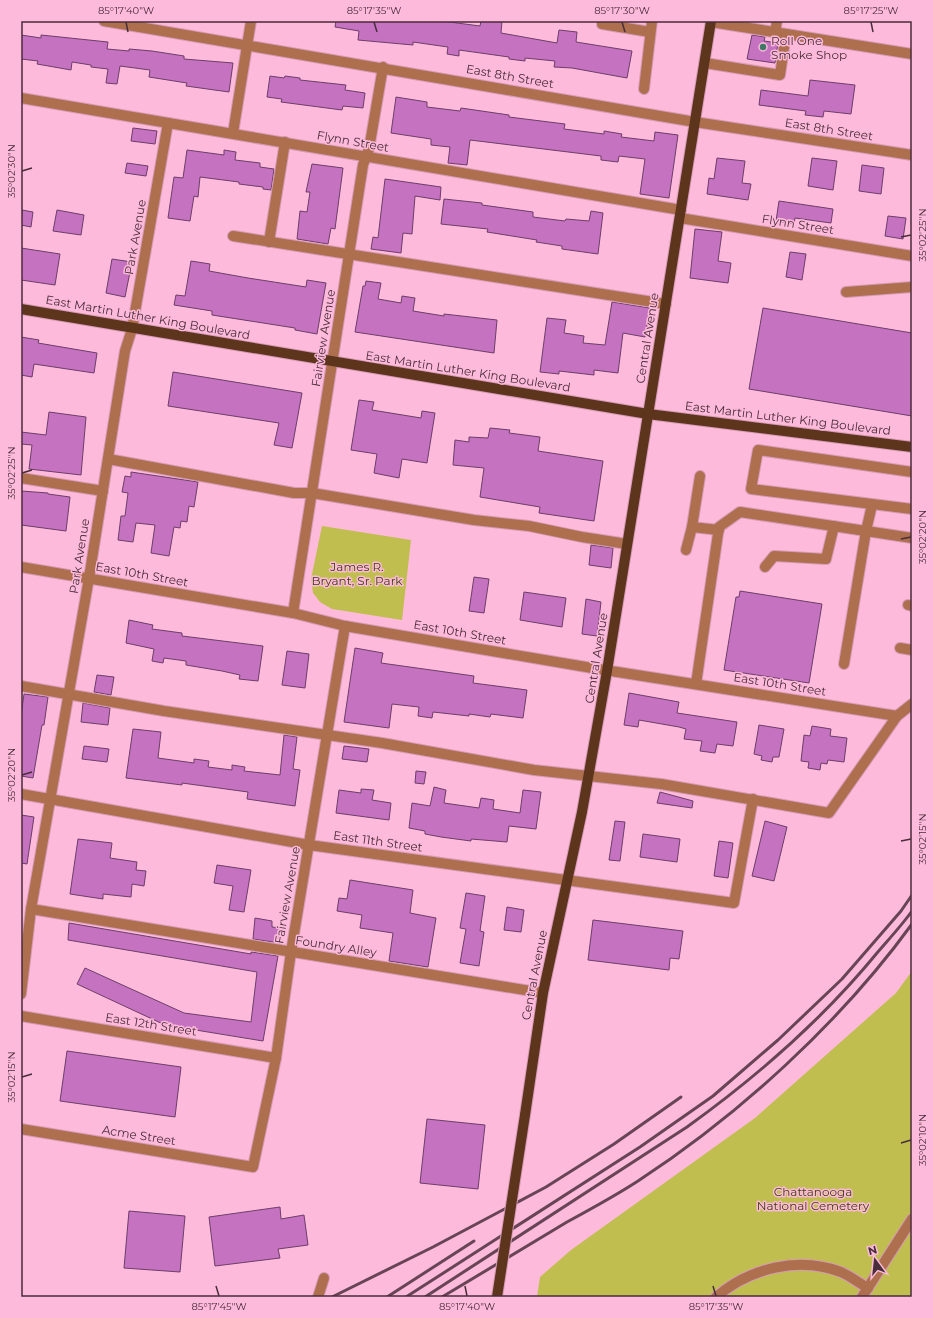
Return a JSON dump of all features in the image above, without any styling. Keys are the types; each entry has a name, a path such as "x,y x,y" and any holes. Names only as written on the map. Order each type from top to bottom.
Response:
{"main road":[{"name":"Central Avenue","path":"497,1297 543,993 589,776 711,22"},
{"name":"East Martin Luther King Boulevard","path":"21,309 648,414 700,419 912,447"}],"street":[{"name":"East 8th Street","path":"104,21 383,67 695,122 912,155"},
{"path":"233,133 251,21"},
{"path":"602,21 602,24 650,32"},
{"path":"644,89 652,21"},
{"path":"775,33 777,21"},
{"path":"711,22 742,24 775,33 912,54"},
{"path":"705,63 780,75 786,34"},
{"name":"Fairview Avenue","path":"293,613 349,254 383,67"},
{"name":"Flynn Street","path":"21,98 366,156 912,256"},
{"name":"Park Avenue","path":"21,994 31,909 89,578 125,351 132,328 168,123"},
{"path":"269,242 285,142"},
{"path":"232,236 666,304"},
{"path":"846,292 912,287"},
{"path":"912,472 758,450 751,489 912,509"},
{"path":"108,459 294,493 312,493 474,520 529,526 582,538 627,544"},
{"path":"686,550 692,527 700,476"},
{"path":"21,478 103,491"},
{"path":"844,664 866,531 872,505"},
{"path":"696,684 719,527 740,512 912,538"},
{"path":"765,566 774,556 826,559 834,526"},
{"path":"692,527 719,530"},
{"name":"East 10th Street","path":"21,567 293,613 345,626 607,671 897,716"},
{"name":"Fairview Avenue","path":"254,1167 276,1058 291,952 345,626"},
{"path":"900,648 912,650"},
{"path":"21,686 69,696 382,743 534,770 661,784 829,813 897,716 912,704"},
{"name":"East 11th Street","path":"21,794 309,845 734,902 754,800"},
{"name":"Foundry Alley","path":"31,909 543,993"},
{"name":"East 12th Street","path":"21,1016 276,1058"},
{"name":"Acme Street","path":"21,1129 254,1167"},
{"path":"862,1297 912,1219"},
{"path":"716,1297 727,1288 749,1275 767,1269 793,1265 820,1267 841,1272 868,1288"},
{"path":"318,1297 324,1278"}],"green space":[{"name":"James R. Bryant, Sr. Park","path":"322,526 411,540 402,620 332,609 320,602 313,593 311,579"},
{"name":"Chattanooga National Cemetery","path":"912,971 912,1297 537,1297 540,1277 571,1250 755,1118 896,993"}],"building":[{"path":"336,21 442,21 480,26 481,21 502,21 501,33 557,43 559,30 577,32 576,42 632,51 627,78 572,68 554,67 555,61 525,58 525,61 509,59 509,57 459,50 459,56 447,54 448,47 413,42 413,45 358,40 359,31 335,27"},
{"path":"21,35 41,38 41,35 108,42 107,49 152,51 184,56 184,59 233,63 229,92 186,86 187,83 149,77 150,70 120,66 117,84 106,83 108,69 91,67 91,65 72,62 71,70 37,64 38,61 21,59"},
{"name":"Roll One Smoke Shop","path":"752,35 765,37 764,41 778,43 775,63 747,59"},
{"path":"270,76 284,78 285,76 300,78 300,80 346,85 345,90 365,93 363,108 343,106 342,110 281,102 282,99 267,97"},
{"path":"810,80 855,85 851,114 824,111 823,117 805,115 806,111 759,105 761,90 808,96"},
{"path":"396,97 427,102 427,107 460,111 461,108 509,115 509,117 565,124 564,129 604,134 604,131 622,134 621,137 654,141 655,132 678,135 669,198 640,194 645,159 619,156 618,162 601,160 601,156 470,140 467,165 448,163 450,147 431,145 431,139 391,133"},
{"path":"133,128 157,131 155,144 131,141"},
{"path":"187,150 224,155 224,150 236,152 235,160 260,163 260,167 274,169 271,190 263,189 263,187 239,184 239,182 200,177 198,197 194,196 190,221 168,218 174,177 183,178"},
{"path":"717,158 745,161 742,183 751,184 748,200 707,194 709,178 714,179"},
{"path":"812,158 837,161 833,190 808,186"},
{"path":"127,163 148,166 146,176 125,173"},
{"path":"312,164 343,168 335,229 331,228 328,244 297,239 300,211 307,212 310,192 306,192"},
{"path":"862,165 884,168 881,194 859,191"},
{"path":"385,179 441,187 440,200 415,196 412,234 403,233 401,253 371,249 373,237 378,238"},
{"path":"444,199 482,203 482,205 533,212 533,217 565,221 566,219 589,221 591,211 603,213 598,254 562,249 562,246 536,242 537,240 487,232 488,229 441,224"},
{"path":"779,201 833,209 831,223 795,218 794,224 776,221"},
{"path":"22,210 33,212 31,227 21,225"},
{"path":"57,210 84,215 81,235 53,231"},
{"path":"888,216 906,218 903,239 885,236"},
{"path":"695,229 722,232 718,261 731,263 728,283 690,278"},
{"path":"21,248 60,254 55,285 21,280"},
{"path":"790,252 806,254 802,280 786,277"},
{"path":"112,259 132,262 125,297 106,293"},
{"path":"191,261 210,264 209,271 248,278 306,287 307,280 326,283 317,334 295,330 295,328 212,315 212,311 174,305 176,295 185,296"},
{"path":"366,281 381,283 378,299 401,303 402,296 415,298 413,311 444,316 444,314 497,320 494,353 355,332 363,286 365,286"},
{"path":"612,302 650,308 645,337 623,333 618,373 594,370 594,375 559,371 559,374 540,372 547,318 566,320 564,333 584,336 583,343 605,345"},
{"path":"763,308 912,333 912,416 749,389"},
{"path":"21,337 39,340 38,343 97,353 94,373 34,364 32,377 21,375"},
{"path":"173,372 302,393 292,448 274,445 279,423 168,406"},
{"path":"359,400 374,402 372,410 421,418 422,411 435,413 427,463 402,459 399,478 374,473 377,454 351,450"},
{"path":"49,412 86,417 81,475 29,469 32,445 21,444 21,432 46,435"},
{"path":"490,428 510,430 509,433 540,437 538,451 603,461 594,521 539,513 540,507 480,497 484,468 453,465 455,440 469,442 469,437 488,438"},
{"path":"131,472 198,482 194,507 189,506 187,522 181,521 180,528 174,527 169,556 151,553 155,525 136,523 133,542 118,540 121,516 125,516 128,493 122,492 125,476 131,477"},
{"path":"21,491 48,493 70,497 66,531 21,525"},
{"path":"591,545 613,548 611,568 589,565"},
{"path":"474,577 489,579 484,613 469,611"},
{"path":"740,591 822,604 809,683 724,670 736,597 739,597"},
{"path":"524,592 566,598 562,627 520,620"},
{"path":"586,599 601,602 597,636 582,634"},
{"path":"129,620 153,625 152,629 182,633 182,636 263,646 258,681 239,679 240,675 186,665 186,661 164,658 163,663 152,661 154,649 126,643"},
{"path":"355,648 383,653 381,663 474,676 473,683 527,690 523,718 491,714 490,717 433,712 432,718 418,716 419,707 392,704 389,728 344,722"},
{"path":"287,651 309,654 305,688 282,685"},
{"path":"97,675 114,677 111,695 94,692"},
{"path":"629,693 679,702 677,713 737,722 733,746 717,744 715,753 700,751 702,741 684,739 686,729 639,720 638,727 624,725"},
{"path":"24,694 48,697 33,778 21,776 21,716"},
{"path":"83,703 110,708 108,725 81,722"},
{"path":"759,725 784,729 779,757 773,757 772,762 761,760 762,756 754,754"},
{"path":"812,726 831,729 830,736 847,738 844,762 828,760 827,764 821,763 820,770 808,768 809,762 801,761 804,735 810,736"},
{"path":"133,729 161,732 158,758 194,763 194,759 209,761 208,767 232,770 232,765 245,767 244,771 280,775 284,735 297,737 293,769 300,770 295,806 247,799 248,792 182,783 182,785 126,778"},
{"path":"84,746 109,749 107,762 82,759"},
{"path":"344,746 369,749 367,762 342,759"},
{"path":"416,771 426,772 424,784 415,783"},
{"path":"434,787 446,790 444,803 479,808 481,798 494,800 493,809 520,813 523,790 541,792 536,829 509,826 507,842 471,839 471,841 441,837 425,834 425,831 409,828 412,803 430,806"},
{"path":"361,789 374,790 372,800 391,803 389,820 336,813 339,790 361,793"},
{"path":"660,792 693,801 692,808 657,803"},
{"path":"21,815 34,817 27,864 21,863"},
{"path":"615,821 625,822 620,861 609,860"},
{"path":"765,821 787,827 774,881 752,876"},
{"path":"643,834 680,839 677,862 640,857"},
{"path":"78,839 112,843 110,858 137,862 136,870 146,871 144,886 132,884 131,897 103,894 103,899 70,894"},
{"path":"719,841 733,843 728,878 714,876"},
{"path":"217,865 251,870 244,912 229,910 233,886 214,883"},
{"path":"350,880 413,890 410,913 436,918 428,967 389,961 393,933 360,928 362,915 337,911 339,898 347,899"},
{"path":"466,893 485,896 480,931 484,932 479,966 460,963 466,929 460,928"},
{"path":"507,907 524,910 521,932 504,930"},
{"path":"255,918 272,921 272,927 282,928 280,943 253,939"},
{"path":"593,920 683,931 679,959 670,958 669,970 588,960"},
{"path":"69,923 251,954 251,952 278,956 263,1041 165,1025 77,984 85,968 184,1013 251,1022 257,972 68,940"},
{"path":"67,1051 181,1067 175,1117 60,1101"},
{"path":"427,1119 485,1125 478,1189 420,1183"},
{"path":"280,1207 281,1219 304,1215 308,1245 278,1249 280,1258 215,1266 209,1217"},
{"path":"129,1211 185,1216 180,1272 124,1268"}],"railway":[{"path":"406,1297 640,1147 713,1096 778,1040 842,979 901,911 912,895"},
{"path":"425,1297 687,1127 739,1088 788,1046 834,1001 856,978 912,911"},
{"path":"442,1297 567,1222 629,1187 676,1155 714,1126 751,1096 821,1031 884,961 912,924"},
{"path":"332,1297 433,1247 546,1187 614,1144 681,1097"},
{"path":"387,1297 474,1241"}],"place":[{"name":"Roll One Smoke Shop","path":"763,47"}]}
